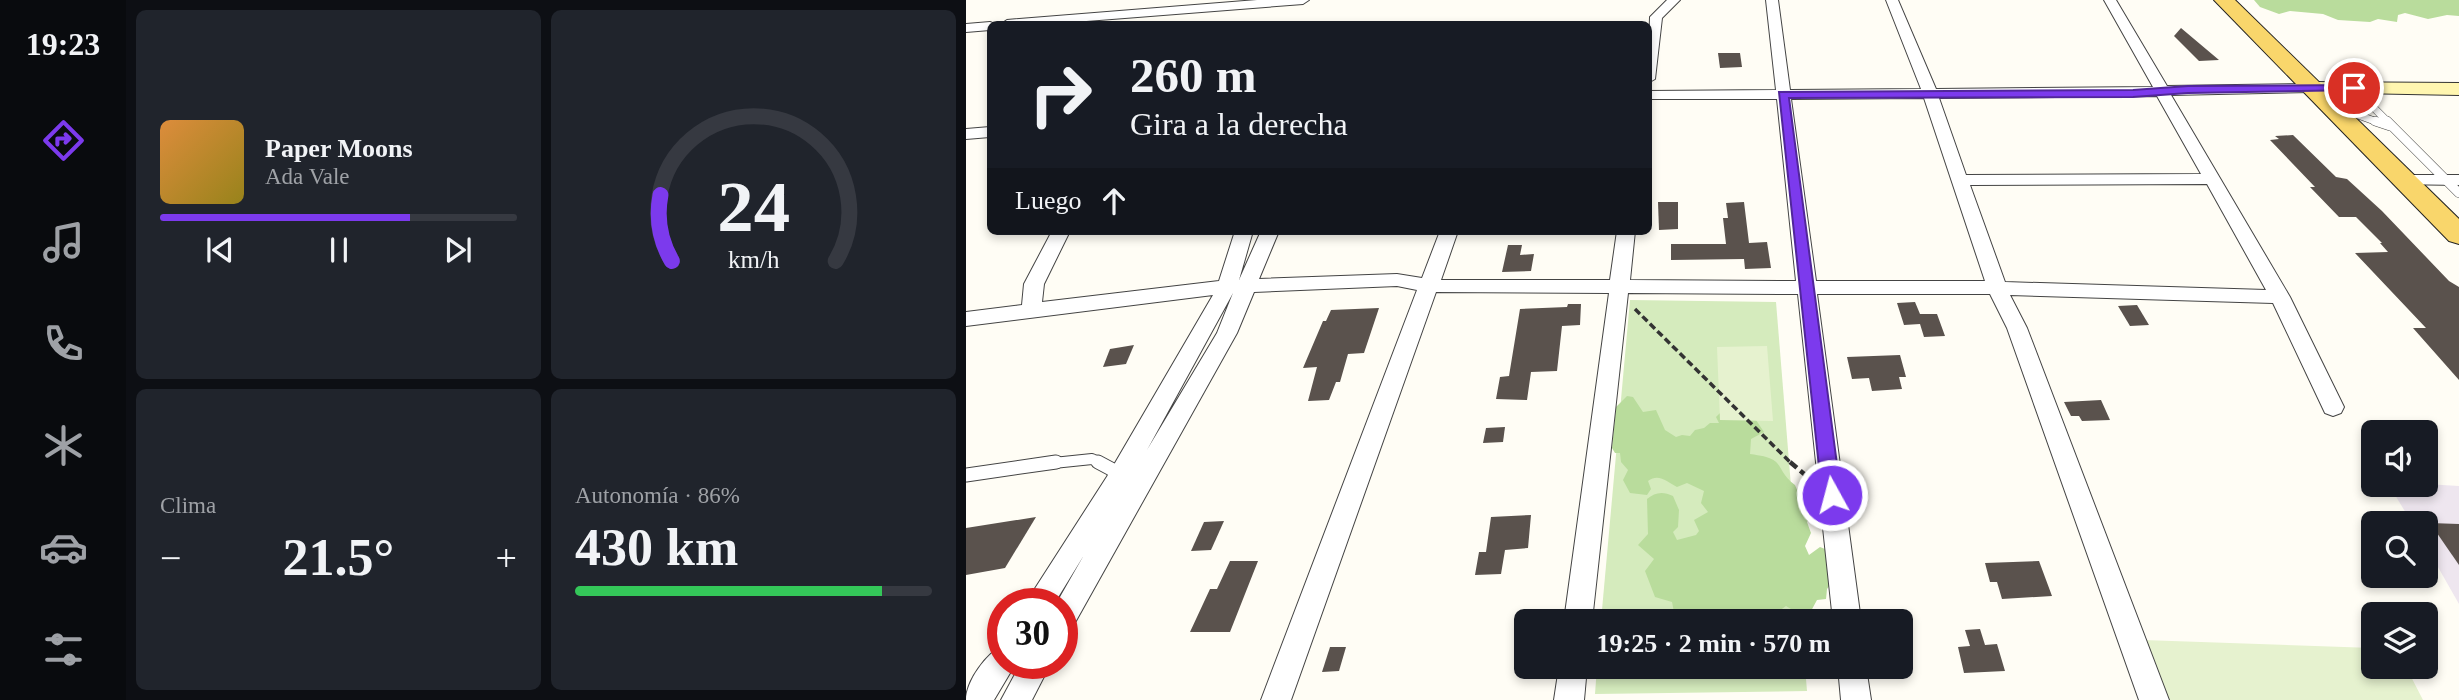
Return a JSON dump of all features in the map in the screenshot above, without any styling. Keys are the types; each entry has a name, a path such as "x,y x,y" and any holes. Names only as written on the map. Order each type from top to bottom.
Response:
{"main road":[{"path":"2224,0 2319,96 2363,125 2401,180 2459,235"}],"street":[{"path":"1044,21 1303,0"},
{"path":"1652,48 1656,17 1674,0"},
{"path":"1772,0 1846,609"},
{"path":"1892,0 1930,93 1997,288 2017,328 2154,700"},
{"path":"2110,0 2280,297 2333,407"},
{"path":"966,28 987,26"},
{"path":"1652,95 2161,92 2319,96 2354,88 2459,89"},
{"path":"966,134 987,132"},
{"path":"1958,180 2213,178"},
{"path":"2401,180 2452,180"},
{"path":"1031,310 1034,284 1059,235"},
{"path":"1078,591 1227,333 1238,286 1244,235"},
{"path":"1049,588 1268,235"},
{"path":"1276,700 1448,235"},
{"path":"1580,609 1622,295 1626,235"},
{"path":"966,319 1238,286 1396,280 1430,286 1622,295 1807,286 1997,288 2280,297"},
{"path":"978,700 991,679"},
{"path":"1016,700 1028,679"},
{"path":"1569,700 1572,679"},
{"path":"1853,679 1856,700"}],"lane":[{"path":"2354,88 2452,180 2459,193"},
{"path":"2363,125 2393,127"},
{"path":"966,475 1092,460 1113,470 1117,482"}],"path":[{"path":"1622,295 1682,352 1776,451 1832,495"}],"shaded area":[{"path":"2438,485 2459,486 2459,604 2438,567 2438,511 2405,511 2396,497 2438,497"}],"green space":[{"path":"2254,0 2459,0 2459,16 2447,15 2428,19 2405,13 2398,15 2397,22 2378,19 2370,22 2338,20 2323,14 2290,11 2279,14 2260,7"},
{"path":"1630,300 1776,302 1801,609 1602,609"},
{"path":"1767,346 1773,421 1720,420 1717,347"},
{"path":"1627,396 1633,397 1643,412 1656,410 1665,430 1676,437 1690,436 1695,430 1710,423 1719,423 1716,417 1720,413 1756,420 1764,432 1751,439 1750,454 1775,461 1798,492 1809,501 1810,518 1807,522 1811,533 1805,546 1809,555 1820,547 1825,549 1830,585 1826,599 1817,600 1812,609 1791,609 1786,606 1782,609 1673,609 1672,602 1655,597 1645,571 1654,559 1638,545 1648,534 1647,499 1659,493 1673,496 1679,510 1678,527 1673,532 1677,540 1696,535 1699,531 1694,520 1708,512 1701,503 1704,491 1687,483 1677,487 1656,478 1648,481 1651,489 1647,495 1630,493 1623,480 1628,470 1621,462 1620,453 1615,453 1612,448 1616,407"},
{"path":"2143,640 2361,648 2361,679 2412,679 2423,700 2164,700"},
{"path":"1596,679 1806,679 1807,691 1595,694"}],"building":[{"path":"2181,28 2219,60 2199,61 2174,36"},
{"path":"1718,53 1740,53 1742,67 1720,68"},
{"path":"2293,135 2336,177 2347,179 2382,211 2449,281 2459,287 2459,380 2413,328 2426,328 2355,253 2388,252 2382,243 2356,217 2339,217 2310,187 2315,187 2270,140 2279,139 2275,136"},
{"path":"1658,202 1678,202 1678,229 1659,230"},
{"path":"1744,202 1749,243 1767,242 1771,268 1745,269 1744,259 1671,260 1671,244 1726,244 1723,218 1728,218 1726,203"},
{"path":"1508,245 1522,245 1520,255 1534,254 1531,271 1502,272"},
{"path":"1915,302 1920,314 1937,314 1945,336 1924,337 1920,324 1904,325 1897,303"},
{"path":"1568,304 1581,304 1580,325 1562,326 1557,371 1531,372 1527,400 1496,399 1500,377 1509,376 1520,309 1567,307"},
{"path":"2137,305 2149,325 2130,326 2118,306"},
{"path":"1379,308 1364,353 1348,354 1340,382 1336,382 1329,400 1308,401 1317,367 1303,368 1323,321 1326,321 1331,310"},
{"path":"1134,345 1126,364 1103,367 1110,349"},
{"path":"1900,355 1906,377 1899,377 1902,389 1872,391 1869,378 1852,379 1847,357"},
{"path":"2101,400 2110,420 2082,421 2079,416 2071,416 2064,402"},
{"path":"1505,427 1503,442 1483,443 1486,428"},
{"path":"1531,515 1528,548 1505,550 1501,574 1475,575 1479,552 1486,552 1491,517"},
{"path":"1036,517 1005,568 966,575 966,528"},
{"path":"1224,521 1211,550 1191,551 1204,522"},
{"path":"2438,523 2459,524 2459,565 2438,535"},
{"path":"1230,561 1258,561 1230,632 1190,632 1210,589 1217,589"},
{"path":"2039,561 2052,596 2002,599 1997,582 1990,582 1985,563"},
{"path":"1980,629 1985,645 1997,644 2005,671 1964,673 1958,647 1970,646 1965,630"},
{"path":"1330,647 1346,647 1339,671 1322,672"}],"route":[{"path":"1832,495 1783,94 2133,93 2188,89 2354,88"}]}
